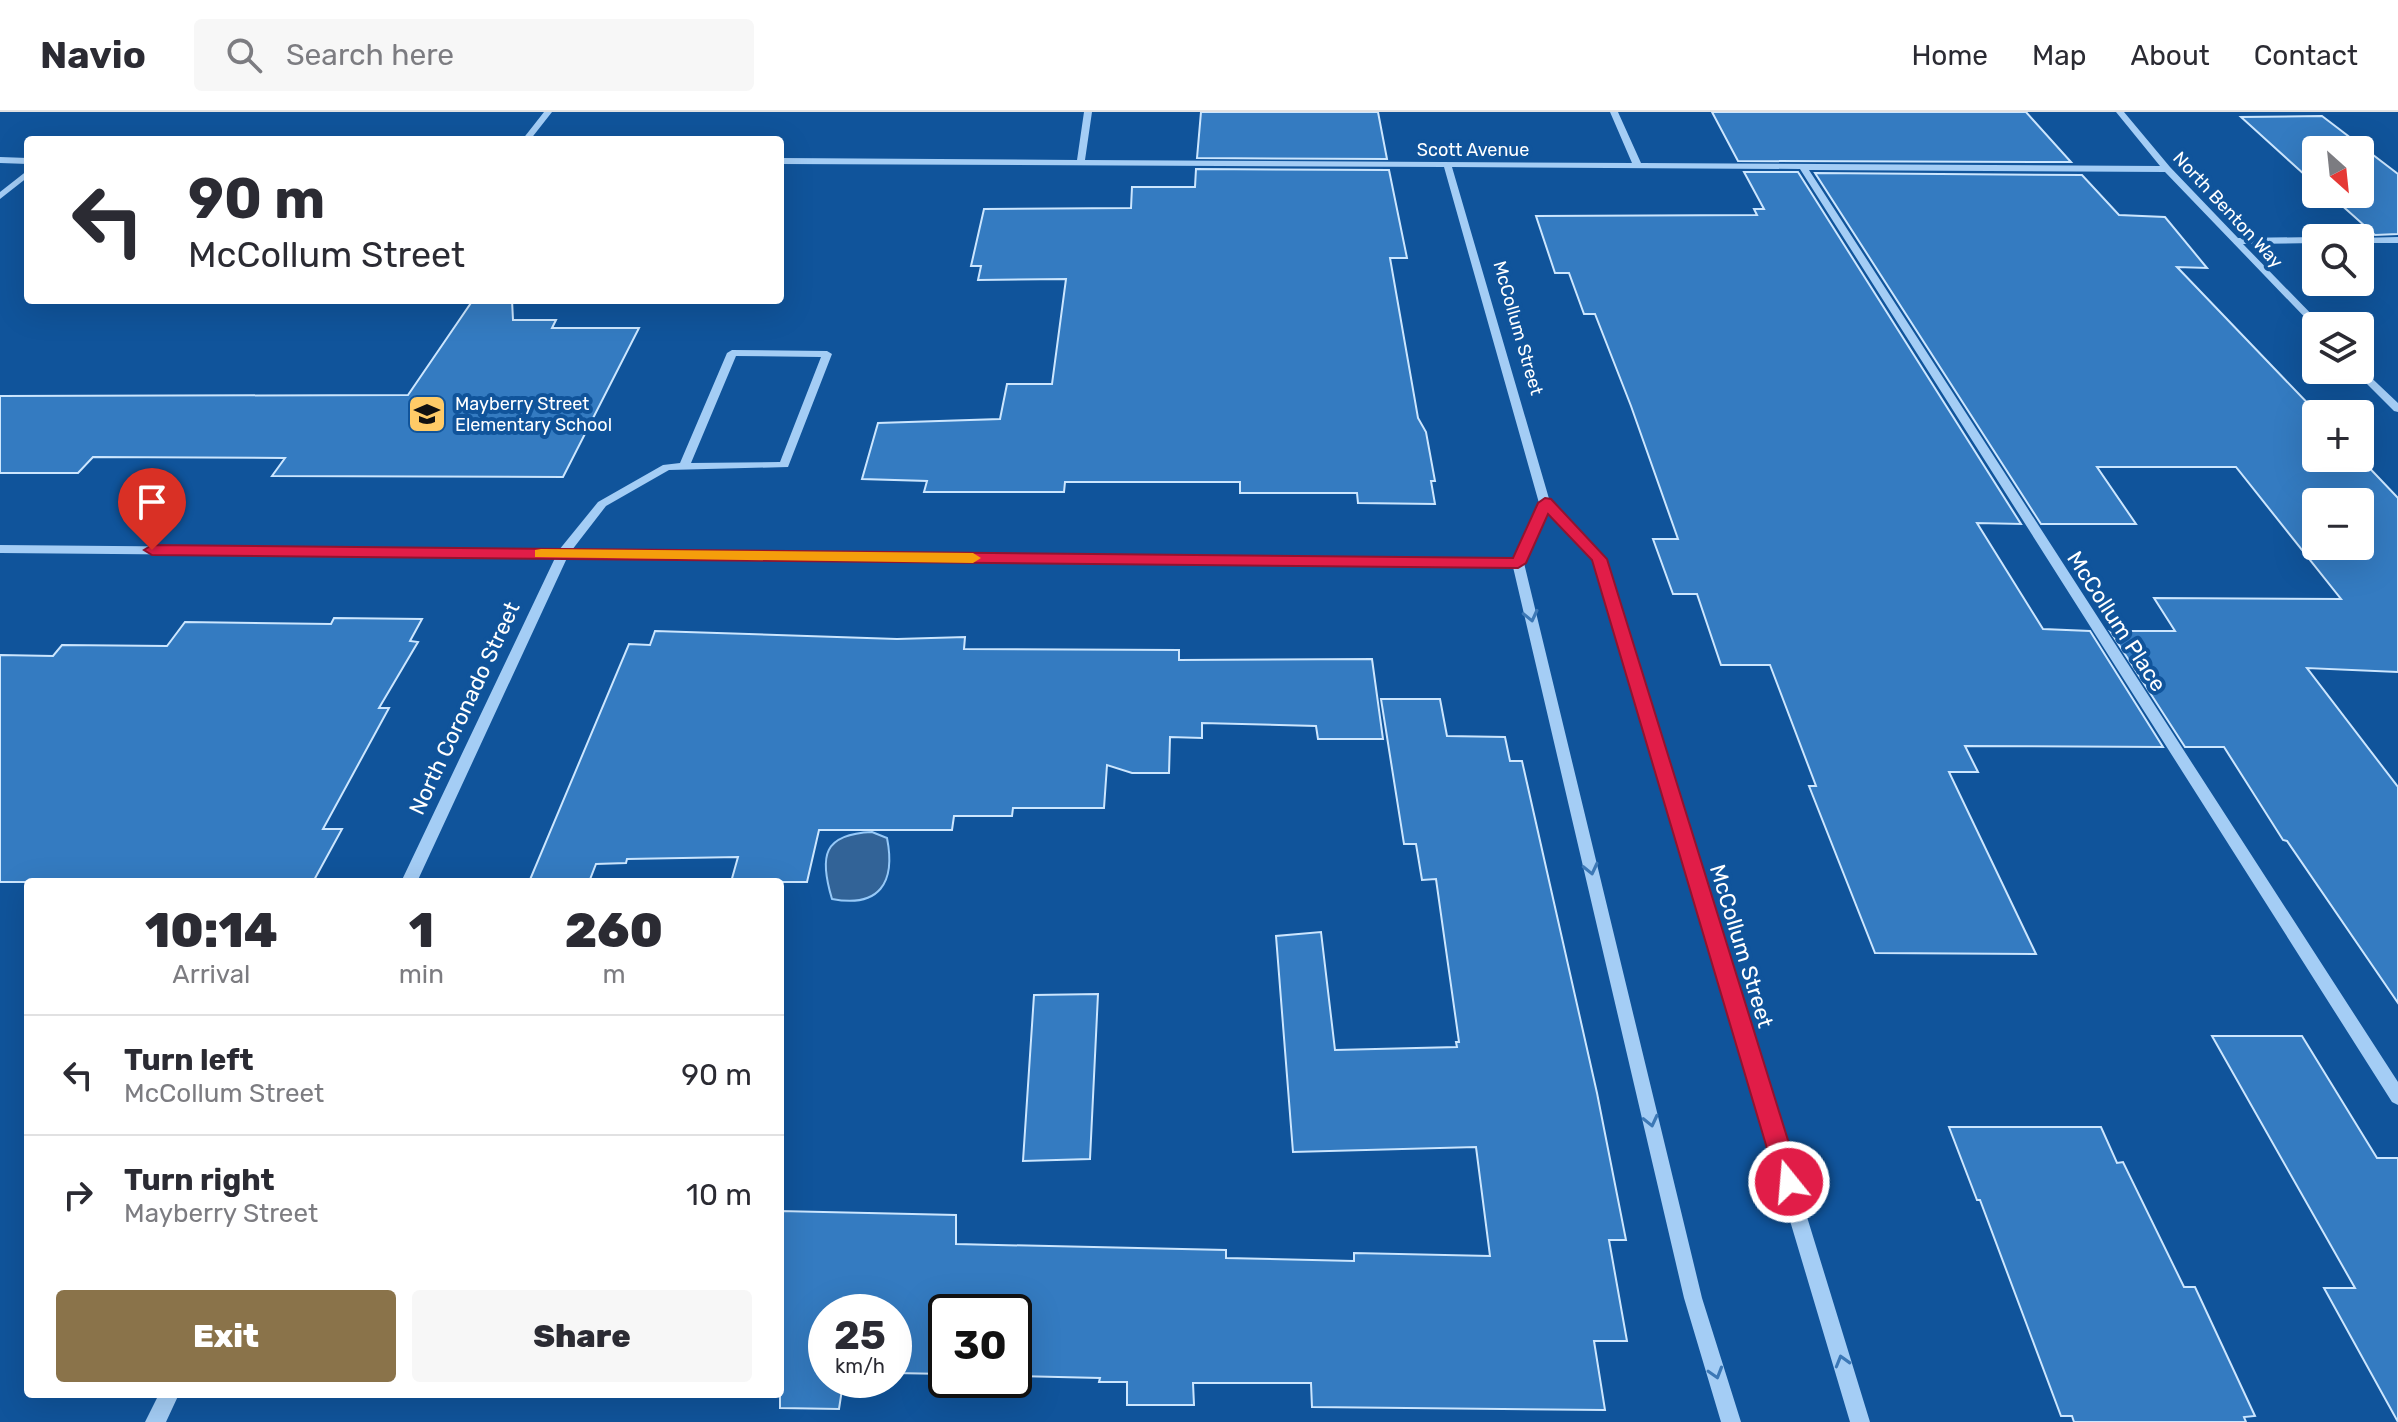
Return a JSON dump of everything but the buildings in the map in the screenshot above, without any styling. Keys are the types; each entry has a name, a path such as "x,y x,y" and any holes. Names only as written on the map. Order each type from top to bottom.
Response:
{"street":[{"path":"529,136 548,112"},
{"path":"1081,162 1088,112"},
{"path":"1614,112 1637,165"},
{"name":"North Benton Way","path":"2120,112 2167,169 2303,312"},
{"path":"0,160 24,161"},
{"name":"Scott Avenue","path":"784,161 2167,169"},
{"name":"McCollum Street","path":"1448,167 1545,503 1599,559 1860,1422"},
{"name":"McCollum Place","path":"1803,167 2398,1097"},
{"path":"0,196 24,176"},
{"path":"2235,241 2302,240"},
{"path":"2374,240 2398,240"},
{"name":"North Coronado Street","path":"411,878 563,554 602,504 667,467 684,467 784,465 827,354 732,353 684,467"},
{"path":"2373,384 2398,409"},
{"path":"1545,503 1518,563 1693,1298 1731,1422"},
{"path":"0,549 1518,563"},
{"path":"155,1422 167,1398"}],"water":[{"path":"872,832 887,838 889,868 886,879 872,896 862,900 832,899 826,871 829,850 843,837"}],"slow traffic":[{"path":"541,554 973,558"}],"place":[{"name":"Mayberry Street Elementary School","path":"427,414"}],"route":[{"path":"152,550 1518,563 1545,503 1599,559 1789,1182"}]}
